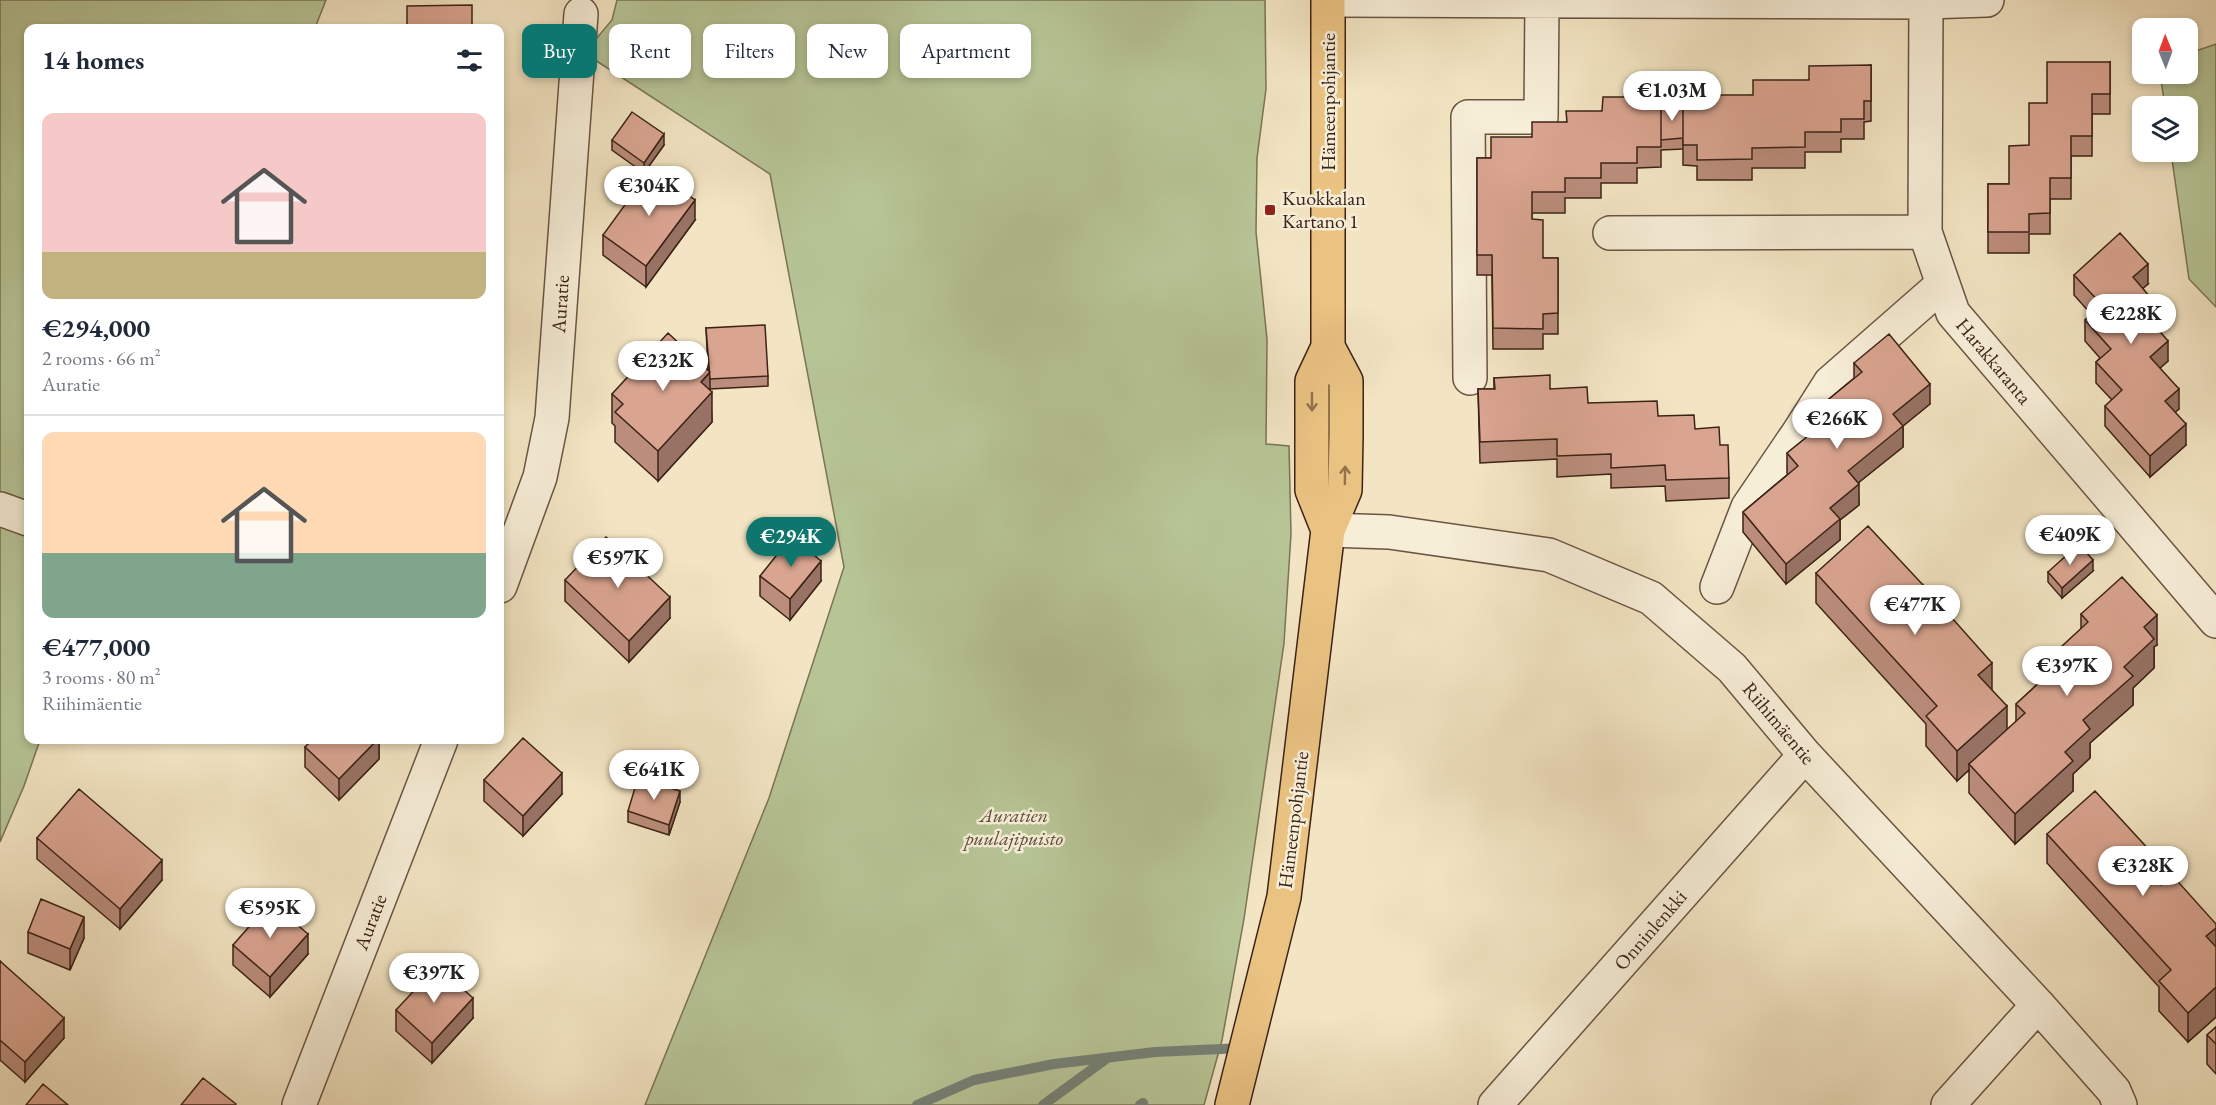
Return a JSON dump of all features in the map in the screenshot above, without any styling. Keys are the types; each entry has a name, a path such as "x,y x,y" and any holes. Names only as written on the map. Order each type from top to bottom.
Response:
{"main road":[{"name":"Hämeenpohjantie","path":"1232,1105 1284,897 1328,530 1312,490 1312,381 1329,347 1328,0"}],"street":[{"path":"1335,0 1926,2 1987,0"},
{"path":"1470,378 1468,117 1541,117 1542,1"},
{"name":"Harakkaranta","path":"1926,2 1925,232 1953,313 2216,621"},
{"name":"Auratie","path":"504,575 540,477 552,418 581,14"},
{"path":"1610,233 1925,232"},
{"path":"1717,587 1748,507 1830,383 1943,284"},
{"path":"0,508 24,517"},
{"name":"Riihimäentie","path":"1328,530 1389,532 1549,555 1651,598 1732,668 1805,755 2038,1005 2114,1091 2120,1105"},
{"name":"Auratie","path":"299,1105 439,744"},
{"name":"Onninlenkki","path":"1495,1105 1805,755"},
{"path":"1948,1105 2038,1005"}],"green space":[{"path":"0,0 326,0 317,24 24,24 24,744 39,744 24,786 0,842"},
{"name":"Auratien puulajipuisto","path":"617,0 1265,0 1266,89 1257,158 1256,232 1267,339 1266,444 1289,446 1291,534 1284,643 1244,919 1222,1040 1204,1105 645,1105 769,798 844,567 770,174 623,78 691,78 691,24 609,24 609,69 597,61 597,38 612,20"},
{"path":"2216,44 2216,307 2189,279 2172,162 2198,162 2198,96 2163,96 2162,84 2198,84 2198,50"}],"building":[{"path":"472,5 472,24 407,24 407,6"},
{"path":"2047,62 2110,62 2110,94 2092,94 2092,136 2071,136 2071,178 2050,178 2050,213 2029,214 2029,232 1988,232 1988,184 2009,184 2009,146 2029,145 2029,103 2047,103"},
{"path":"1871,65 1871,101 1864,101 1864,119 1841,119 1841,132 1805,132 1805,147 1752,148 1752,159 1697,160 1697,145 1683,145 1683,95 1753,95 1753,80 1809,80 1809,66"},
{"path":"1603,97 1661,97 1661,147 1637,147 1637,163 1601,163 1601,178 1565,178 1565,192 1532,192 1532,219 1543,220 1543,258 1558,258 1558,313 1543,314 1543,329 1493,328 1492,255 1477,255 1477,158 1491,158 1491,137 1532,137 1532,122 1567,122 1566,111 1602,111"},
{"path":"1683,105 1683,138 1661,140 1661,107"},
{"path":"632,112 664,134 644,163 612,140"},
{"path":"651,169 695,200 646,266 603,235"},
{"path":"2120,233 2148,264 2133,277 2156,304 2145,314 2168,341 2150,357 2179,389 2165,401 2186,424 2150,456 2105,406 2122,390 2096,362 2111,349 2085,320 2102,305 2074,275"},
{"path":"765,325 768,376 710,379 706,328"},
{"path":"668,333 710,372 701,382 712,392 658,451 615,412 623,404 612,394"},
{"path":"1889,334 1930,384 1893,414 1903,426 1848,471 1859,484 1830,508 1840,519 1786,564 1743,512 1798,466 1787,453 1828,420 1818,408 1862,372 1854,363"},
{"path":"1550,375 1550,389 1587,387 1588,403 1657,401 1658,416 1694,415 1695,429 1719,427 1720,445 1728,445 1729,478 1666,480 1665,465 1611,468 1611,454 1557,456 1557,439 1480,442 1478,389 1495,389 1494,378"},
{"path":"1868,526 1923,585 1911,596 1932,619 1944,609 1992,663 1978,675 2007,706 1957,751 1926,716 1937,706 1816,573"},
{"path":"792,536 821,561 790,599 760,576"},
{"path":"606,537 670,597 629,641 565,580"},
{"path":"2079,544 2093,560 2062,588 2048,572"},
{"path":"2122,577 2157,615 2144,627 2154,639 2124,667 2133,676 2083,720 2090,729 2065,752 2073,761 2015,814 1969,764 2025,713 2016,704 2054,669 2046,661 2088,622 2081,614"},
{"path":"523,738 562,773 523,816 484,780"},
{"path":"308,744 373,744 339,779 305,747"},
{"path":"638,778 680,791 669,825 628,811"},
{"path":"79,789 162,860 120,909 37,838"},
{"path":"2095,791 2152,853 2140,863 2161,885 2172,875 2216,924 2216,928 2206,936 2216,947 2216,987 2188,1013 2159,981 2171,970 2047,834"},
{"path":"41,899 84,917 70,949 28,932"},
{"path":"271,902 308,934 270,977 233,945"},
{"path":"0,961 64,1018 25,1062 0,1040"},
{"path":"437,966 473,998 432,1043 396,1010"},
{"path":"2216,1027 2216,1044 2207,1035"},
{"path":"203,1078 236,1104 181,1105"},
{"path":"43,1084 68,1105 26,1105"}],"waterway":[{"path":"917,1105 974,1080 1054,1064 1155,1052 1243,1048"},
{"path":"1043,1105 1106,1059"}],"place":[{"name":"Kuokkalan Kartano 1","path":"1270,210"}]}
